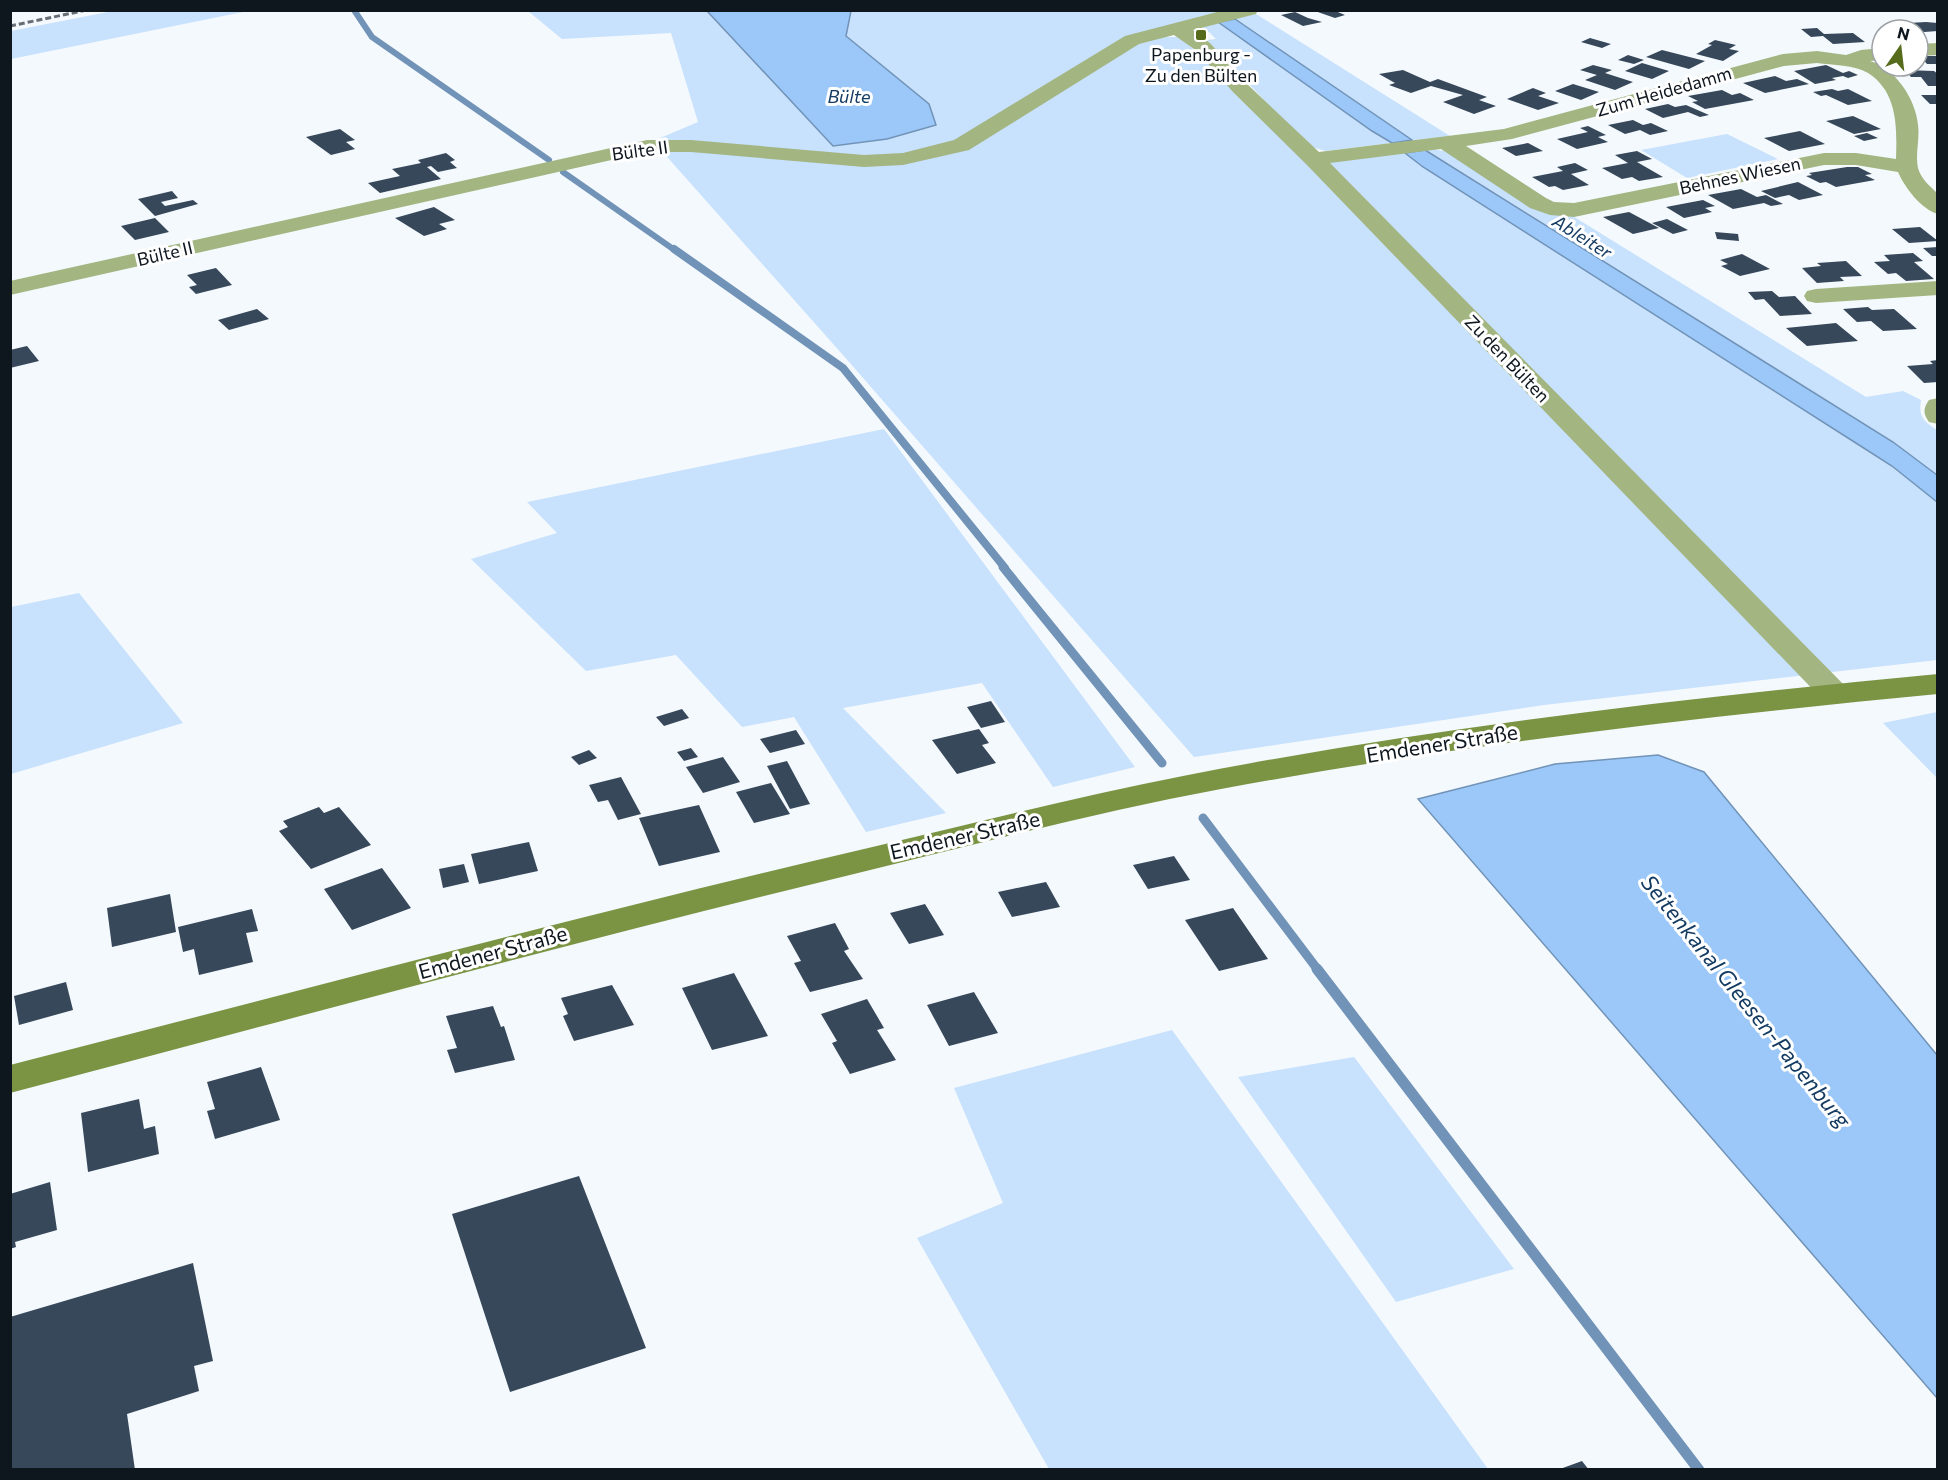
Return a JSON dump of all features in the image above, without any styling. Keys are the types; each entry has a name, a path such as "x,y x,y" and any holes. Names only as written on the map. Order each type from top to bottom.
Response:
{"street":[{"name":"Bülte II","path":"10,288 647,146 691,146 864,160 903,159 961,145 1132,40 1249,10"},
{"name":"Zu den Bülten","path":"1176,29 1192,35 1203,45 1240,88 1314,159 1835,694"},
{"name":"Zum Heidedamm","path":"1314,159 1446,143 1534,129 1783,60 1817,57 1848,60 1870,55"},
{"path":"1848,60 1874,68 1882,74 1905,110 1908,124 1907,167 1914,183 1938,207"},
{"name":"Behnes Wiesen","path":"1446,143 1538,203 1550,208 1574,210 1824,159 1856,159 1907,167"},
{"path":"1816,296 1938,288"},
{"path":"1938,406 1938,416"},
{"name":"Emdener Straße","path":"10,1079 758,885 1041,818 1220,780 1501,734 1938,684"}],"shaded area":[{"path":"113,11 248,11 11,59 11,31"},
{"path":"528,11 707,11 833,146 929,104 846,36 849,11 1226,11 1199,17 1160,37 1184,37 1310,165 1431,149 1444,151 1571,215 1866,397 1903,391 1921,400 1921,415 1937,430 1937,660 1544,705 1194,757 653,141 698,122 671,33 562,39"},
{"path":"1256,14 1450,136 1326,151 1308,146 1207,40 1216,39 1209,32 1199,33 1205,25"},
{"path":"1727,134 1778,159 1687,178 1641,150"},
{"path":"884,429 1135,767 1053,787 982,683 843,708 946,813 866,832 794,717 742,727 676,655 586,671 471,559 557,533 527,502"},
{"path":"79,593 183,723 11,774 11,607"},
{"path":"1938,712 1937,778 1883,723"},
{"path":"1172,1030 1488,1469 1049,1469 917,1238 1003,1203 954,1088"},
{"path":"1354,1057 1514,1269 1396,1302 1238,1077"}],"water":[{"name":"Bülte","path":"707,11 851,11 846,36 929,104 936,125 887,139 833,146"},
{"path":"1235,19 1412,140 1392,143 1372,131 1218,22"},
{"path":"1425,150 1893,442 1937,475 1937,502 1892,466 1423,167 1405,153"},
{"name":"Seitenkanal Gleesen-Papenburg","path":"1658,755 1704,772 1937,1055 1937,1398 1418,799 1555,764"}],"building":[{"path":"1312,10 1333,10 1345,15 1335,18"},
{"path":"1295,12 1322,22 1303,26 1281,15"},
{"path":"1930,22 1938,23 1938,31 1930,32"},
{"path":"1817,28 1824,34 1853,33 1865,42 1833,44 1823,36 1811,37 1801,29"},
{"path":"1590,38 1611,44 1602,48 1581,42"},
{"path":"1715,40 1736,45 1729,49 1739,51 1723,61 1696,54 1712,45 1708,44"},
{"path":"1662,50 1705,61 1689,69 1646,57"},
{"path":"1628,55 1644,60 1634,64 1618,60"},
{"path":"1930,56 1938,56 1938,64 1930,64"},
{"path":"1642,63 1669,71 1652,79 1625,71"},
{"path":"1593,65 1612,70 1605,73 1633,82 1615,90 1585,80 1597,75 1580,70"},
{"path":"1826,65 1843,73 1849,71 1858,75 1848,78 1843,76 1832,78 1836,80 1815,84 1794,71"},
{"path":"1403,70 1430,82 1438,79 1487,97 1479,100 1496,106 1474,114 1443,102 1463,95 1431,86 1411,93 1389,85 1395,83 1379,74"},
{"path":"1930,71 1934,71 1938,74 1938,86 1928,86 1922,78 1930,78"},
{"path":"1775,76 1786,81 1797,79 1809,84 1765,93 1743,83"},
{"path":"1573,84 1599,92 1581,100 1555,91"},
{"path":"1533,88 1546,93 1538,96 1559,103 1538,110 1507,99"},
{"path":"1832,89 1838,91 1848,89 1872,101 1848,105 1813,92"},
{"path":"1722,90 1732,95 1740,93 1754,100 1705,109 1692,102 1698,101 1688,96"},
{"path":"1921,95 1938,95 1938,104 1930,104"},
{"path":"1668,104 1675,107 1686,105 1709,115 1700,117 1688,112 1663,118 1645,109"},
{"path":"1853,116 1881,129 1854,134 1826,121"},
{"path":"1633,120 1643,125 1651,123 1668,131 1650,135 1640,130 1625,134 1608,125"},
{"path":"1588,126 1606,135 1598,137 1608,142 1577,149 1557,139 1588,132 1580,128"},
{"path":"340,129 355,140 346,142 355,149 331,155 306,137"},
{"path":"1800,131 1825,144 1789,151 1764,138"},
{"path":"1867,133 1878,138 1864,141 1854,136"},
{"path":"1528,143 1543,151 1516,156 1502,148"},
{"path":"1637,151 1652,159 1637,162 1663,177 1639,181 1632,177 1622,179 1602,168 1628,163 1615,155"},
{"path":"446,153 455,160 450,162 457,168 438,172 431,166 427,167 441,179 380,193 368,183 400,176 392,169 421,163 418,160"},
{"path":"1575,163 1588,170 1571,174 1589,185 1563,190 1555,186 1549,187 1532,177 1563,171 1557,167"},
{"path":"1858,167 1872,174 1865,175 1875,180 1836,187 1806,176 1812,175 1809,173"},
{"path":"1798,182 1823,195 1799,200 1789,195 1775,198 1761,191"},
{"path":"1741,189 1757,197 1766,195 1783,204 1771,206 1764,203 1733,209 1708,195"},
{"path":"172,191 178,198 161,202 165,206 193,200 198,204 155,216 138,199"},
{"path":"1703,200 1715,206 1705,208 1712,212 1684,218 1666,207"},
{"path":"434,207 455,220 439,224 447,229 424,236 395,218"},
{"path":"1629,212 1659,228 1633,234 1603,217"},
{"path":"155,218 169,232 135,240 121,226"},
{"path":"1667,219 1688,230 1673,234 1652,223"},
{"path":"1920,227 1938,241 1909,243 1892,229"},
{"path":"1715,232 1738,234 1739,241 1717,239"},
{"path":"1938,247 1938,256 1932,256 1923,248"},
{"path":"1913,253 1923,261 1914,262 1934,279 1906,281 1896,273 1888,274 1874,262 1890,261 1884,255"},
{"path":"1742,254 1770,269 1740,276 1721,266 1728,264 1720,260"},
{"path":"1846,261 1862,276 1840,277 1844,281 1817,283 1802,268 1821,266 1817,263"},
{"path":"216,268 232,285 196,294 189,287 197,285 187,275"},
{"path":"1772,291 1779,297 1795,296 1812,314 1780,316 1764,299 1755,300 1748,292"},
{"path":"1868,307 1872,310 1894,309 1917,329 1883,331 1871,321 1857,322 1843,309"},
{"path":"257,309 269,319 229,330 218,320"},
{"path":"1836,323 1858,341 1807,346 1786,328"},
{"path":"27,346 39,361 10,368 10,350"},
{"path":"1938,360 1938,382 1924,383 1907,366 1933,364 1930,361"},
{"path":"991,701 1005,722 981,728 967,707"},
{"path":"682,709 689,718 664,726 656,717"},
{"path":"979,729 989,743 982,745 996,763 957,774 932,740"},
{"path":"796,730 805,744 770,753 760,739"},
{"path":"691,748 698,757 684,761 677,752"},
{"path":"589,750 597,758 579,765 571,757"},
{"path":"723,757 740,782 703,793 686,767"},
{"path":"787,761 810,804 790,809 767,766"},
{"path":"621,777 641,814 618,820 608,800 598,802 589,785"},
{"path":"771,783 790,814 754,823 736,792"},
{"path":"699,805 720,852 659,866 639,818"},
{"path":"319,807 324,813 339,807 371,845 311,869 279,831 288,827 283,821"},
{"path":"529,842 538,871 479,884 471,854"},
{"path":"1174,856 1190,880 1148,889 1133,865"},
{"path":"464,864 469,882 443,888 439,869"},
{"path":"382,868 411,908 352,930 324,889"},
{"path":"1046,882 1060,907 1012,917 998,892"},
{"path":"170,894 176,932 112,947 107,908"},
{"path":"925,904 944,935 909,944 890,913"},
{"path":"1233,908 1268,959 1219,971 1185,920"},
{"path":"252,909 258,931 246,933 253,962 199,975 194,949 183,952 178,927"},
{"path":"835,923 849,949 844,951 863,979 810,992 794,963 801,961 787,936"},
{"path":"734,973 768,1036 712,1050 682,988"},
{"path":"66,982 73,1010 19,1025 14,996"},
{"path":"612,985 634,1025 574,1041 563,1016 568,1014 561,998"},
{"path":"974,992 998,1033 949,1046 927,1005"},
{"path":"867,999 884,1028 877,1030 896,1060 850,1074 832,1043 837,1041 821,1014"},
{"path":"493,1006 501,1027 504,1026 515,1060 455,1073 447,1050 457,1048 446,1016"},
{"path":"261,1067 280,1120 215,1139 207,1111 215,1109 207,1082"},
{"path":"139,1099 144,1129 155,1126 159,1154 88,1172 81,1113"},
{"path":"579,1176 646,1348 510,1392 452,1214"},
{"path":"50,1182 57,1230 15,1242 16,1247 10,1249 10,1194"},
{"path":"193,1263 213,1361 194,1366 199,1391 127,1414 135,1470 10,1470 10,1317"},
{"path":"1582,1461 1589,1470 1560,1470 1560,1469"}],"waterway":[{"path":"354,10 372,37 549,160"},
{"path":"563,172 676,251"},
{"path":"674,249 843,368 1005,568"},
{"path":"1003,567 1162,763"},
{"path":"1203,818 1318,970"},
{"path":"1317,969 1699,1470"}],"railway":[{"path":"10,26 87,10"}],"place":[{"name":"Papenburg - Zu den Bülten","path":"1201,35"}],"water label":[{"name":"Ableiter","path":"1582,237"}]}
